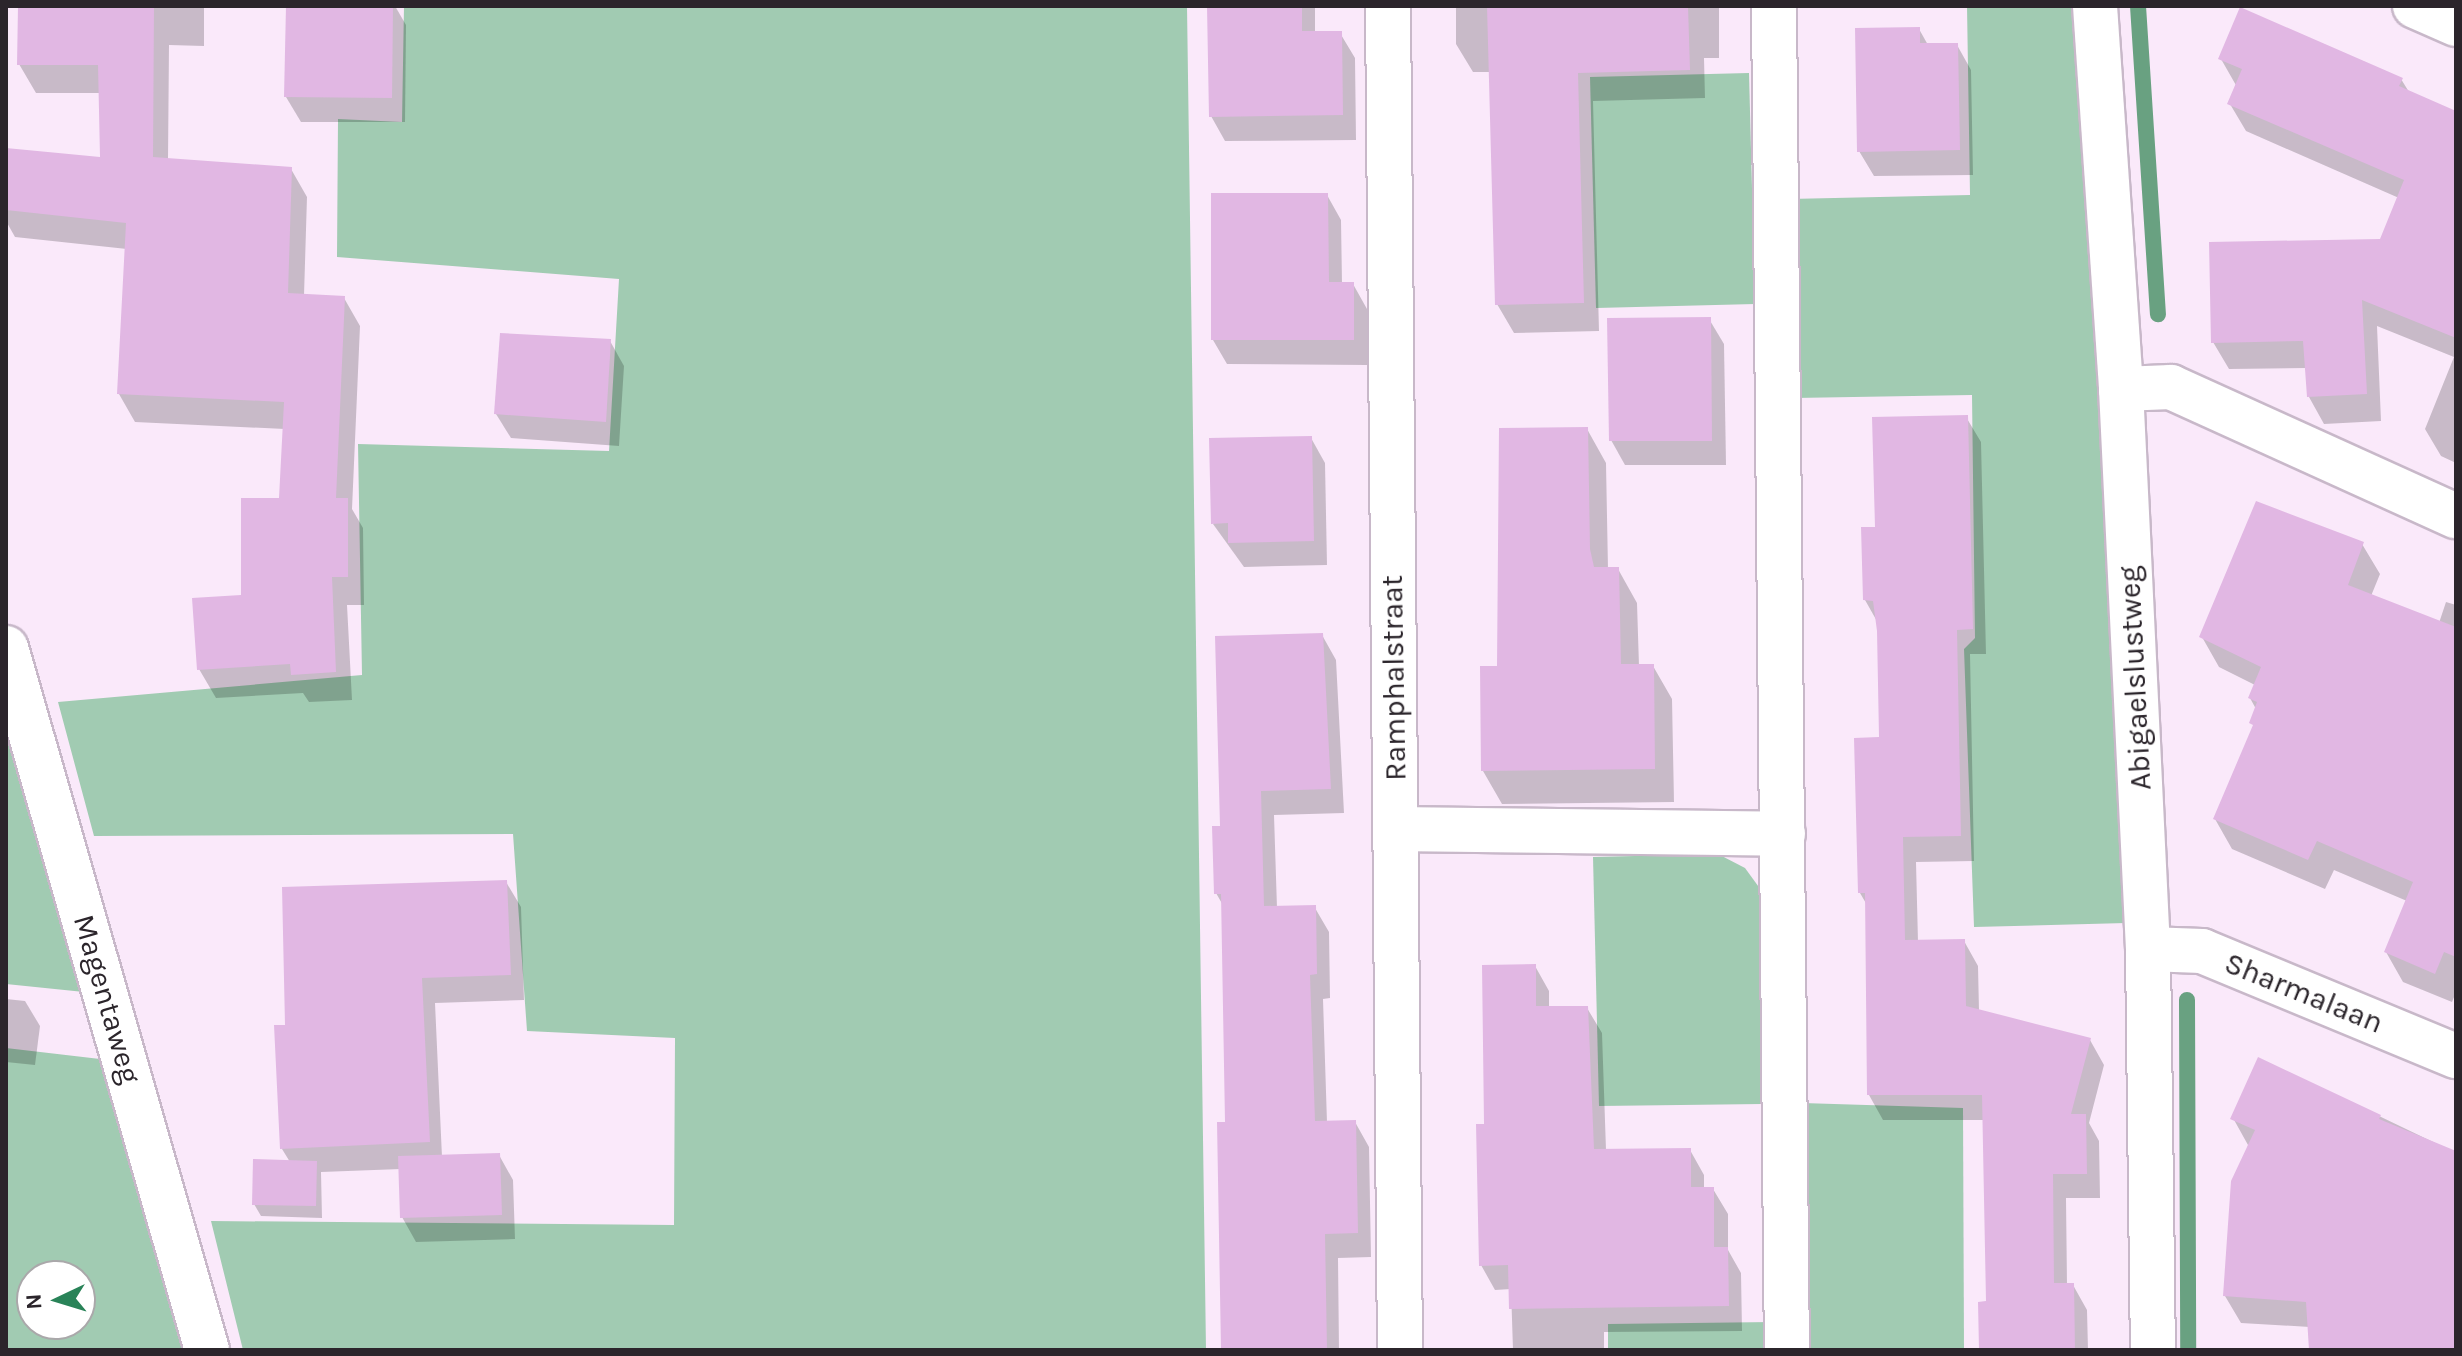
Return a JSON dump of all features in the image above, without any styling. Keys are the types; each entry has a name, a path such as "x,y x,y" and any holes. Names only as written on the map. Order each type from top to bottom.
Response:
{"street":[{"name":"Ramphalstraat","path":"1388,6 1400,1350"},
{"path":"1774,6 1787,1350"},
{"name":"Abigaelslustweg","path":"2095,6 2121,389 2148,949 2153,1350"},
{"path":"2415,6 2456,24"},
{"path":"2121,389 2171,387 2456,516"},
{"name":"Magentaweg","path":"6,648 207,1350"},
{"path":"1396,829 1783,834"},
{"name":"Sharmalaan","path":"2148,949 2202,951 2456,1056"}],"green space":[{"path":"404,6 1187,6 1206,1350 243,1350 211,1221 674,1225 675,1038 527,1031 513,834 94,836 58,702 362,675 358,444 609,451 619,279 337,257 338,119 402,122"},
{"path":"1967,6 2083,6 2126,923 1974,927 1964,649 1975,638 1972,395 1794,398 1789,199 1970,195"},
{"path":"1749,73 1755,304 1596,308 1590,77"},
{"path":"6,718 84,992 6,984"},
{"path":"1718,854 1745,868 1761,890 1762,1104 1599,1106 1593,857"},
{"path":"6,1048 100,1059 183,1350 6,1350"},
{"path":"1802,1103 1963,1108 1964,1350 1804,1350"},
{"path":"1773,1322 1773,1350 1608,1350 1608,1324"}],"building":[{"path":"18,6 154,6 153,157 292,167 288,293 345,296 336,498 348,498 348,577 332,577 336,672 291,675 290,664 197,670 192,598 241,595 241,498 279,498 284,402 117,394 126,223 6,210 6,148 100,157 98,65 17,65"},
{"path":"286,6 393,6 392,98 284,97"},
{"path":"1207,6 1302,6 1302,31 1342,31 1343,115 1209,117"},
{"path":"1487,6 1688,6 1690,70 1578,73 1584,303 1495,305"},
{"path":"2240,7 2403,78 2399,86 2456,111 2456,338 2362,300 2367,394 2307,397 2303,341 2211,343 2209,242 2380,239 2404,180 2227,104 2242,69 2218,59"},
{"path":"1920,27 1920,43 1958,43 1960,150 1857,152 1855,28"},
{"path":"1211,193 1328,193 1329,282 1354,282 1354,340 1211,340"},
{"path":"1711,317 1712,441 1609,441 1607,318"},
{"path":"500,333 611,339 606,422 494,414"},
{"path":"1968,415 1973,629 1957,630 1961,836 1903,837 1905,940 1965,939 1966,1006 2091,1038 2071,1114 2086,1114 2087,1174 2053,1174 2054,1283 2074,1283 2075,1350 1979,1350 1978,1302 1986,1301 1982,1095 1867,1095 1865,893 1858,893 1854,738 1879,737 1877,631 1873,601 1863,600 1861,527 1875,527 1872,417"},
{"path":"1588,427 1590,549 1594,567 1619,567 1621,664 1654,664 1655,769 1481,771 1480,666 1497,666 1499,428"},
{"path":"1312,436 1314,541 1228,543 1228,523 1211,524 1209,438"},
{"path":"2256,501 2364,542 2348,585 2456,627 2456,957 2444,952 2435,974 2384,952 2413,882 2317,841 2308,860 2213,819 2253,725 2249,723 2257,702 2248,698 2261,667 2199,637"},
{"path":"1323,633 1331,789 1261,791 1264,906 1316,905 1317,974 1310,975 1315,1121 1356,1120 1358,1233 1325,1234 1327,1350 1221,1350 1217,1122 1225,1122 1221,894 1214,894 1212,826 1220,826 1215,636"},
{"path":"507,880 511,975 422,978 430,1142 280,1149 274,1025 285,1025 282,887"},
{"path":"1536,964 1536,1006 1588,1006 1594,1149 1691,1148 1691,1187 1714,1187 1714,1247 1728,1247 1729,1306 1509,1309 1508,1265 1479,1266 1476,1124 1484,1124 1482,965"},
{"path":"2258,1057 2381,1115 2379,1119 2456,1151 2456,1350 2309,1350 2306,1302 2223,1296 2231,1181 2255,1130 2230,1119"},
{"path":"500,1153 502,1215 400,1218 398,1156"},
{"path":"253,1159 317,1161 316,1206 252,1205"}],"waterway":[{"path":"2138,6 2158,314"},
{"path":"2187,1000 2188,1350"}]}
